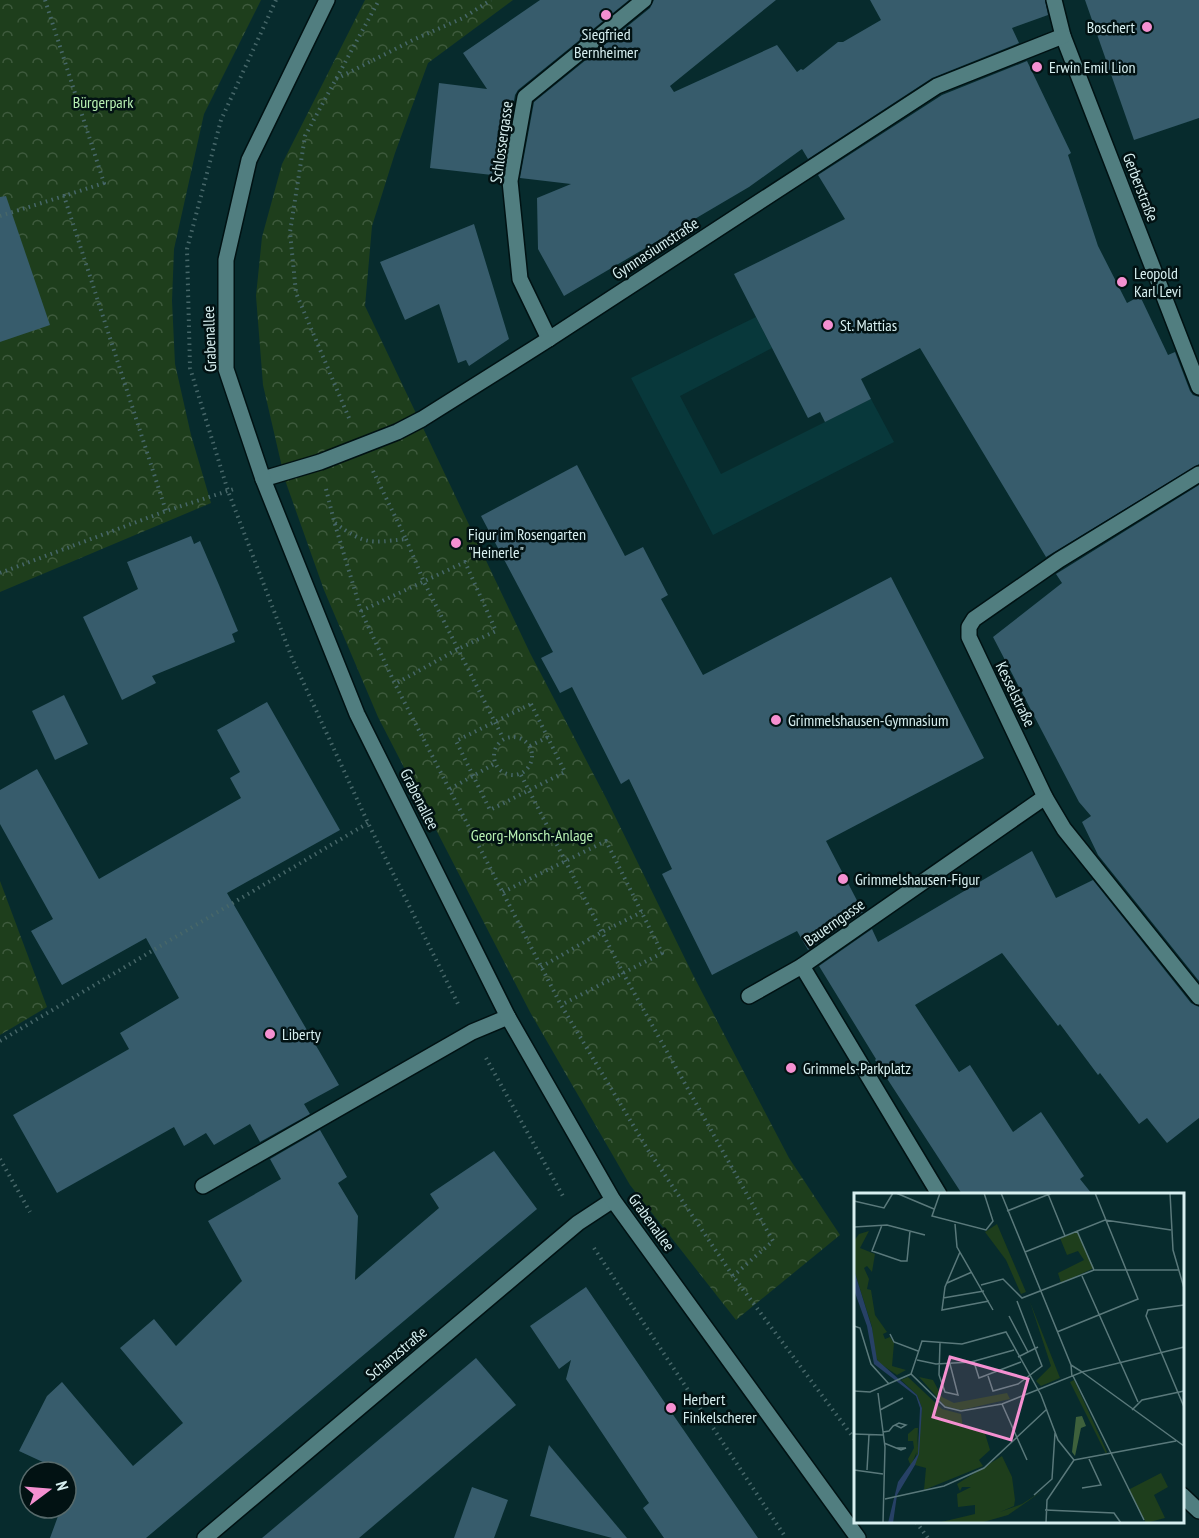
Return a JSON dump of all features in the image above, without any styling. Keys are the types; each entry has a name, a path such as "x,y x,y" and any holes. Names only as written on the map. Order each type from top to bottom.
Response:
{"street":[{"name":"Grabenallee","path":"327,0 249,160 226,260 226,369 263,479 357,714 508,1017 613,1200 858,1538"},
{"name":"Schlossergasse","path":"549,339 520,279 511,192 510,181 525,97 644,0"},
{"name":"Gerberstraße","path":"1054,0 1063,36 1199,387"},
{"name":"Gymnasiumstraße","path":"263,479 320,462 397,432 422,419 937,86 1063,36"},
{"name":"Kesselstraße","path":"1199,474 1059,560 974,619 969,627 969,637 1045,796 1064,829 1199,997"},
{"name":"Bauerngasse","path":"938,1193 802,966 1045,796"},
{"path":"749,996 802,966"},
{"path":"203,1186 472,1032 508,1017"},
{"name":"Schanzstraße","path":"205,1538 578,1223 613,1200"},
{"path":"1184,1497 1199,1511"}],"path":[{"path":"0,216 104,183 45,0"},
{"path":"378,0 304,136 290,232 296,293 360,445 406,539 424,582 503,738"},
{"path":"336,79 415,39 463,18 490,0"},
{"path":"64,196 166,512"},
{"path":"320,462 334,521 361,611 395,684 561,1005 648,1150 733,1276 854,1440"},
{"path":"0,573 228,491"},
{"path":"334,521 353,536 371,543 406,539"},
{"path":"361,611 465,562 496,631 395,684"},
{"path":"531,704 548,737 565,772 490,810 456,741 531,704"},
{"path":"518,737 530,746 531,765 521,775 506,775 494,764 494,749 503,738 518,737"},
{"path":"530,746 548,737"},
{"path":"450,789 494,764"},
{"path":"521,775 567,860 623,973 772,1241 733,1276"},
{"path":"0,1041 368,824"},
{"path":"503,892 606,841 662,953 561,1005"},
{"path":"541,967 642,912"},
{"path":"0,1159 30,1212"},
{"path":"917,1523 928,1538"}],"shaded area":[{"path":"756,317 772,348 680,396 721,474 871,399 894,442 713,535 631,378"}],"green space":[{"name":"Bürgerpark","path":"0,0 261,0 204,114 174,249 172,301 175,364 191,435 211,503 0,592"},
{"name":"Georg-Monsch-Anlage","path":"365,0 513,0 428,63 395,153 372,226 365,306 530,653 606,798 693,975 789,1158 840,1235 736,1320 630,1185 530,1012 378,717 324,590 285,480 263,385 256,296 262,237 282,164"},
{"path":"0,881 47,1007 0,1035"}],"building":[{"path":"540,0 629,0 518,90 515,95 501,176 430,168 439,83 487,89 463,53"},
{"path":"654,0 776,0 670,86 674,92 777,45 797,72 803,70 838,42 843,42 881,20 870,0 1045,0 1048,15 1012,28 1019,43 932,78 808,159 802,149 749,187 564,296 538,249 537,198 571,184 520,178 534,102 650,8"},
{"path":"1085,0 1199,0 1199,118 1134,140"},
{"path":"1027,61 1071,153 1068,155 1098,246 1127,303 1140,296 1168,355 1175,352 1190,391 1199,397 1199,464 1046,557 920,348 861,379 871,399 825,422 820,412 808,418 734,274 845,219 818,175 942,95"},
{"path":"6,196 50,325 0,342 0,197"},
{"path":"474,224 509,339 469,366 466,360 458,363 439,304 405,320 380,262"},
{"name":"Grimmelshausen-Gymnasium","path":"577,465 625,556 643,547 668,595 661,599 703,675 891,577 984,758 826,841 863,912 808,950 797,931 712,975 662,874 672,869 629,779 621,784 572,687 560,693 541,658 553,652 481,516"},
{"path":"1199,485 1199,981 1098,855 1082,822 1091,816 1079,802 993,637 1062,583 1056,574"},
{"path":"191,536 194,544 200,541 219,585 238,631 232,634 235,642 152,676 156,683 122,700 83,617 138,589 127,562"},
{"path":"64,695 88,744 55,760 32,711"},
{"path":"267,702 340,830 227,893 339,1085 304,1104 310,1114 260,1142 250,1124 214,1145 206,1133 184,1146 174,1127 57,1193 13,1115 129,1049 120,1033 179,998 146,938 62,985 31,931 53,919 0,824 0,790 37,769 99,879 241,798 230,778 240,772 217,730"},
{"path":"1032,851 1056,898 1093,880 1191,1003 1199,1007 1199,1118 1167,1143 1147,1118 1139,1124 1060,1024 1058,1026 1002,953 915,1005 959,1072 970,1065 1013,1132 1041,1112 1084,1176 1080,1179 1091,1193 961,1193 875,1060 819,966 872,929 878,942"},
{"path":"320,1130 347,1177 338,1183 358,1216 355,1280 439,1208 430,1194 494,1151 537,1209 146,1538 50,1538 57,1520 78,1520 78,1460 38,1460 19,1451 47,1396 62,1382 133,1466 183,1423 120,1348 154,1319 176,1346 242,1281 208,1221 281,1179 270,1159"},
{"path":"586,1287 758,1538 664,1538 643,1508 649,1503 566,1379 571,1360 559,1369 530,1326"},
{"path":"476,1358 516,1405 359,1538 262,1538"},
{"path":"549,1445 627,1538 612,1538 530,1516"},
{"path":"472,1487 508,1500 494,1538 454,1538"}],"place":[{"name":"Siegfried Bernheimer","path":"606,15"},
{"name":"Boschert","path":"1147,27"},
{"name":"Erwin Emil Lion","path":"1037,67"},
{"name":"Leopold Karl Levi","path":"1122,282"},
{"name":"St. Mattias","path":"828,325"},
{"name":"Figur im Rosengarten \"Heinerle\"","path":"456,543"},
{"name":"Grimmelshausen-Gymnasium","path":"776,720"},
{"name":"Grimmelshausen-Figur","path":"843,879"},
{"name":"Liberty","path":"270,1034"},
{"name":"Grimmels-Parkplatz","path":"791,1068"},
{"name":"Herbert Finkelscherer","path":"671,1408"}]}
